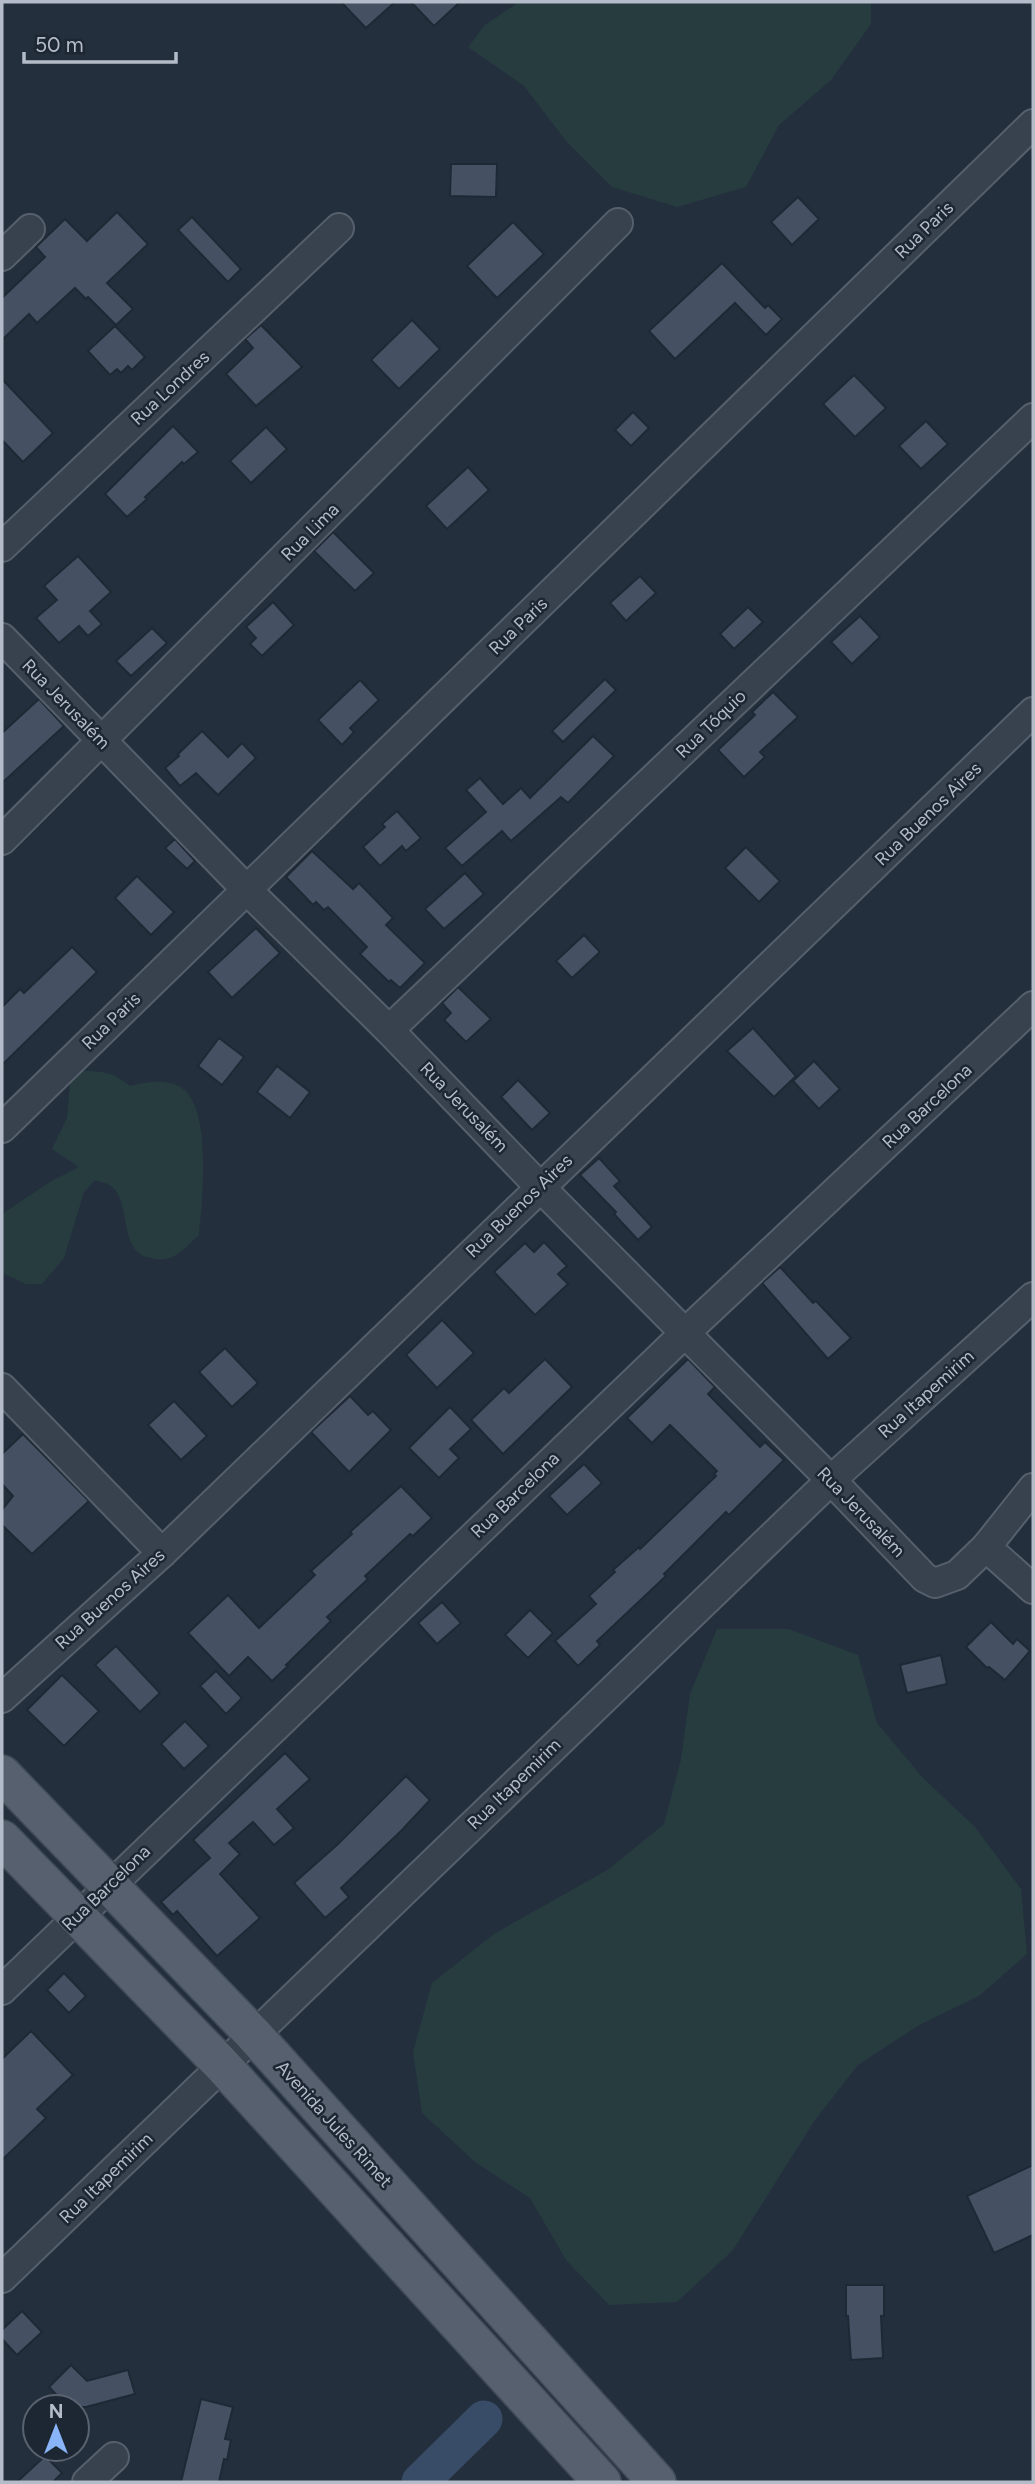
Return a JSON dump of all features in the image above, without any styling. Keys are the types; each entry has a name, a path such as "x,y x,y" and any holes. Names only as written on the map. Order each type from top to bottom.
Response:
{"main road":[{"name":"Avenida Jules Rimet","path":"2,1774 253,2035 657,2482"},
{"path":"2,1839 222,2065 602,2482"}],"street":[{"name":"Rua Paris","path":"2,1128 1033,124"},
{"name":"Rua Lima","path":"2,840 618,223"},
{"name":"Rua Londres","path":"2,547 338,228"},
{"path":"2,257 30,229"},
{"name":"Rua Tóquio","path":"389,1030 1033,418"},
{"name":"Rua Jerusalém","path":"2,638 925,1578 935,1583 957,1575 986,1546"},
{"name":"Rua Buenos Aires","path":"2,1698 162,1553 1033,712"},
{"name":"Rua Barcelona","path":"2,1990 685,1333 1033,1006"},
{"name":"Rua Itapemirim","path":"2,2278 831,1480 1033,1297"},
{"path":"7,1405 162,1553"},
{"path":"1033,1489 986,1546 1033,1589"},
{"path":"87,2482 114,2457"}],"green space":[{"path":"519,2 871,2 871,24 831,80 779,125 746,187 677,207 612,187 566,141 524,86 468,47 485,25"},
{"path":"81,1071 107,1073 130,1086 150,1082 171,1083 183,1089 192,1100 202,1136 199,1235 170,1258 156,1259 138,1253 132,1245 117,1193 109,1185 95,1180 84,1192 64,1258 42,1284 26,1284 2,1273 2,1214 48,1183 79,1167 52,1149 67,1118 70,1083"},
{"path":"717,1629 789,1629 858,1655 877,1723 923,1778 975,1827 1021,1889 1027,1954 979,1996 919,2025 858,2065 815,2120 733,2250 677,2302 609,2305 566,2260 530,2198 475,2162 422,2113 413,2052 432,1983 494,1934 609,1869 664,1824 681,1759 690,1694"}],"building":[{"path":"341,2 395,2 366,28"},
{"path":"411,2 460,2 434,26"},
{"path":"451,164 497,164 496,197 450,196"},
{"path":"798,197 819,219 792,245 771,222"},
{"path":"117,212 148,244 107,283 133,309 116,325 75,288 37,323 29,314 2,340 2,298 45,257 36,247 65,219 87,241"},
{"path":"192,217 241,269 228,282 178,230"},
{"path":"513,222 544,254 497,298 467,266"},
{"path":"722,263 765,308 768,305 782,319 766,335 735,303 675,359 649,331"},
{"path":"412,320 440,349 399,389 371,360"},
{"path":"261,325 302,367 256,406 226,374 253,348 245,339"},
{"path":"115,326 145,357 132,370 128,366 121,373 117,369 110,375 88,351"},
{"path":"854,375 886,408 855,437 823,404"},
{"path":"2,379 53,433 23,462 2,440"},
{"path":"633,412 649,428 631,446 615,430"},
{"path":"926,421 948,444 921,469 899,446"},
{"path":"173,426 198,452 184,464 182,462 127,517 105,494"},
{"path":"266,427 287,449 251,483 230,461"},
{"path":"468,467 489,490 447,529 426,506"},
{"path":"333,532 374,573 355,591 314,551"},
{"path":"78,556 111,592 90,611 102,624 88,636 79,626 59,643 36,618 57,600 44,586"},
{"path":"640,576 656,593 626,621 610,603"},
{"path":"273,602 294,625 262,656 250,644 256,638 246,627"},
{"path":"748,607 763,622 734,649 720,634"},
{"path":"860,616 880,637 852,664 831,642"},
{"path":"152,628 167,643 131,676 116,661"},
{"path":"605,679 616,690 563,742 552,731"},
{"path":"360,680 379,700 350,728 354,732 342,745 318,720"},
{"path":"773,692 798,717 760,752 765,757 744,777 718,750 755,715 752,712"},
{"path":"39,699 64,726 2,783 2,733"},
{"path":"202,731 228,757 242,743 256,758 218,795 196,773 180,786 165,768"},
{"path":"593,736 614,756 568,803 561,797 511,841 502,831 462,866 445,848 486,812 466,790 480,778 503,804 521,788 530,798"},
{"path":"397,811 421,838 406,851 402,846 380,866 363,847 385,827 382,824"},
{"path":"175,839 195,861 187,869 165,848"},
{"path":"746,847 780,881 759,902 725,868"},
{"path":"312,851 353,889 359,883 393,918 386,925 425,963 400,988 391,980 389,982 360,954 367,947 328,907 324,910 316,902 313,905 286,877"},
{"path":"465,873 484,894 444,929 425,909"},
{"path":"137,876 174,912 151,935 115,898"},
{"path":"256,928 280,953 232,998 208,972"},
{"path":"584,935 600,952 572,978 556,961"},
{"path":"72,947 97,972 2,1065 2,1007 20,989 24,993"},
{"path":"458,987 491,1019 466,1042 444,1020 451,1013 442,1003"},
{"path":"753,1028 796,1076 774,1097 727,1051"},
{"path":"219,1038 244,1057 222,1085 198,1066"},
{"path":"814,1061 840,1089 819,1109 793,1081"},
{"path":"277,1066 310,1092 290,1118 257,1092"},
{"path":"518,1080 550,1113 532,1130 501,1097"},
{"path":"599,1158 620,1181 614,1186 652,1227 638,1240 614,1214 616,1212 580,1175"},
{"path":"544,1242 567,1266 558,1274 568,1284 535,1315 494,1272 525,1243 534,1252"},
{"path":"780,1267 813,1303 816,1301 851,1338 828,1359 762,1283"},
{"path":"442,1320 474,1353 437,1388 406,1355"},
{"path":"225,1348 258,1383 232,1407 199,1372"},
{"path":"545,1359 572,1387 503,1454 471,1420 504,1388 509,1393"},
{"path":"688,1359 715,1387 708,1394 760,1447 765,1442 784,1460 729,1515 726,1512 664,1574 666,1576 597,1641 600,1645 578,1666 555,1641 596,1604 589,1596 615,1572 613,1570 639,1547 640,1549 716,1476 714,1474 717,1471 670,1425 652,1443 627,1418"},
{"path":"350,1396 368,1415 373,1411 391,1430 349,1472 311,1432"},
{"path":"174,1401 207,1436 181,1460 148,1425"},
{"path":"450,1407 471,1429 450,1449 459,1458 439,1478 409,1448"},
{"path":"23,1434 89,1501 32,1554 2,1525 2,1510 13,1496 2,1484 2,1454"},
{"path":"584,1464 602,1483 567,1515 549,1496"},
{"path":"401,1486 432,1518 413,1536 410,1534 365,1576 368,1579 327,1617 331,1621 272,1681 248,1657 229,1676 188,1633 228,1595 259,1628 315,1575 311,1571 352,1534 350,1532"},
{"path":"442,1602 461,1623 437,1644 418,1623"},
{"path":"530,1610 553,1633 528,1658 505,1635"},
{"path":"991,1622 1013,1644 1017,1639 1030,1651 1005,1680 987,1668 966,1647"},
{"path":"116,1646 160,1693 140,1712 95,1665"},
{"path":"941,1655 947,1684 907,1693 900,1665"},
{"path":"216,1671 242,1698 226,1714 200,1686"},
{"path":"62,1675 99,1711 64,1746 27,1710"},
{"path":"185,1721 209,1746 184,1769 161,1744"},
{"path":"285,1753 310,1779 277,1809 294,1828 274,1845 253,1822 229,1843 240,1854 220,1874 260,1918 217,1956 177,1911 173,1915 161,1902 210,1858 193,1840"},
{"path":"406,1776 430,1800 341,1888 349,1897 325,1918 294,1883 338,1844"},
{"path":"64,1973 86,1996 69,2013 47,1990"},
{"path":"31,2031 73,2075 37,2109 46,2118 2,2160 2,2059"},
{"path":"1033,2165 1033,2235 994,2253 967,2196"},
{"path":"846,2285 884,2285 884,2316 881,2316 883,2358 851,2360"},
{"path":"22,2311 42,2332 17,2355 2,2339 2,2330"},
{"path":"71,2365 87,2381 128,2370 135,2394 91,2406 91,2393 55,2393 49,2387"},
{"path":"201,2399 233,2407 225,2439 231,2440 227,2460 224,2459 219,2482 181,2482"},
{"path":"37,2463 52,2463 62,2473 53,2482 17,2482"}],"waterway":[{"path":"420,2482 484,2419"}]}
